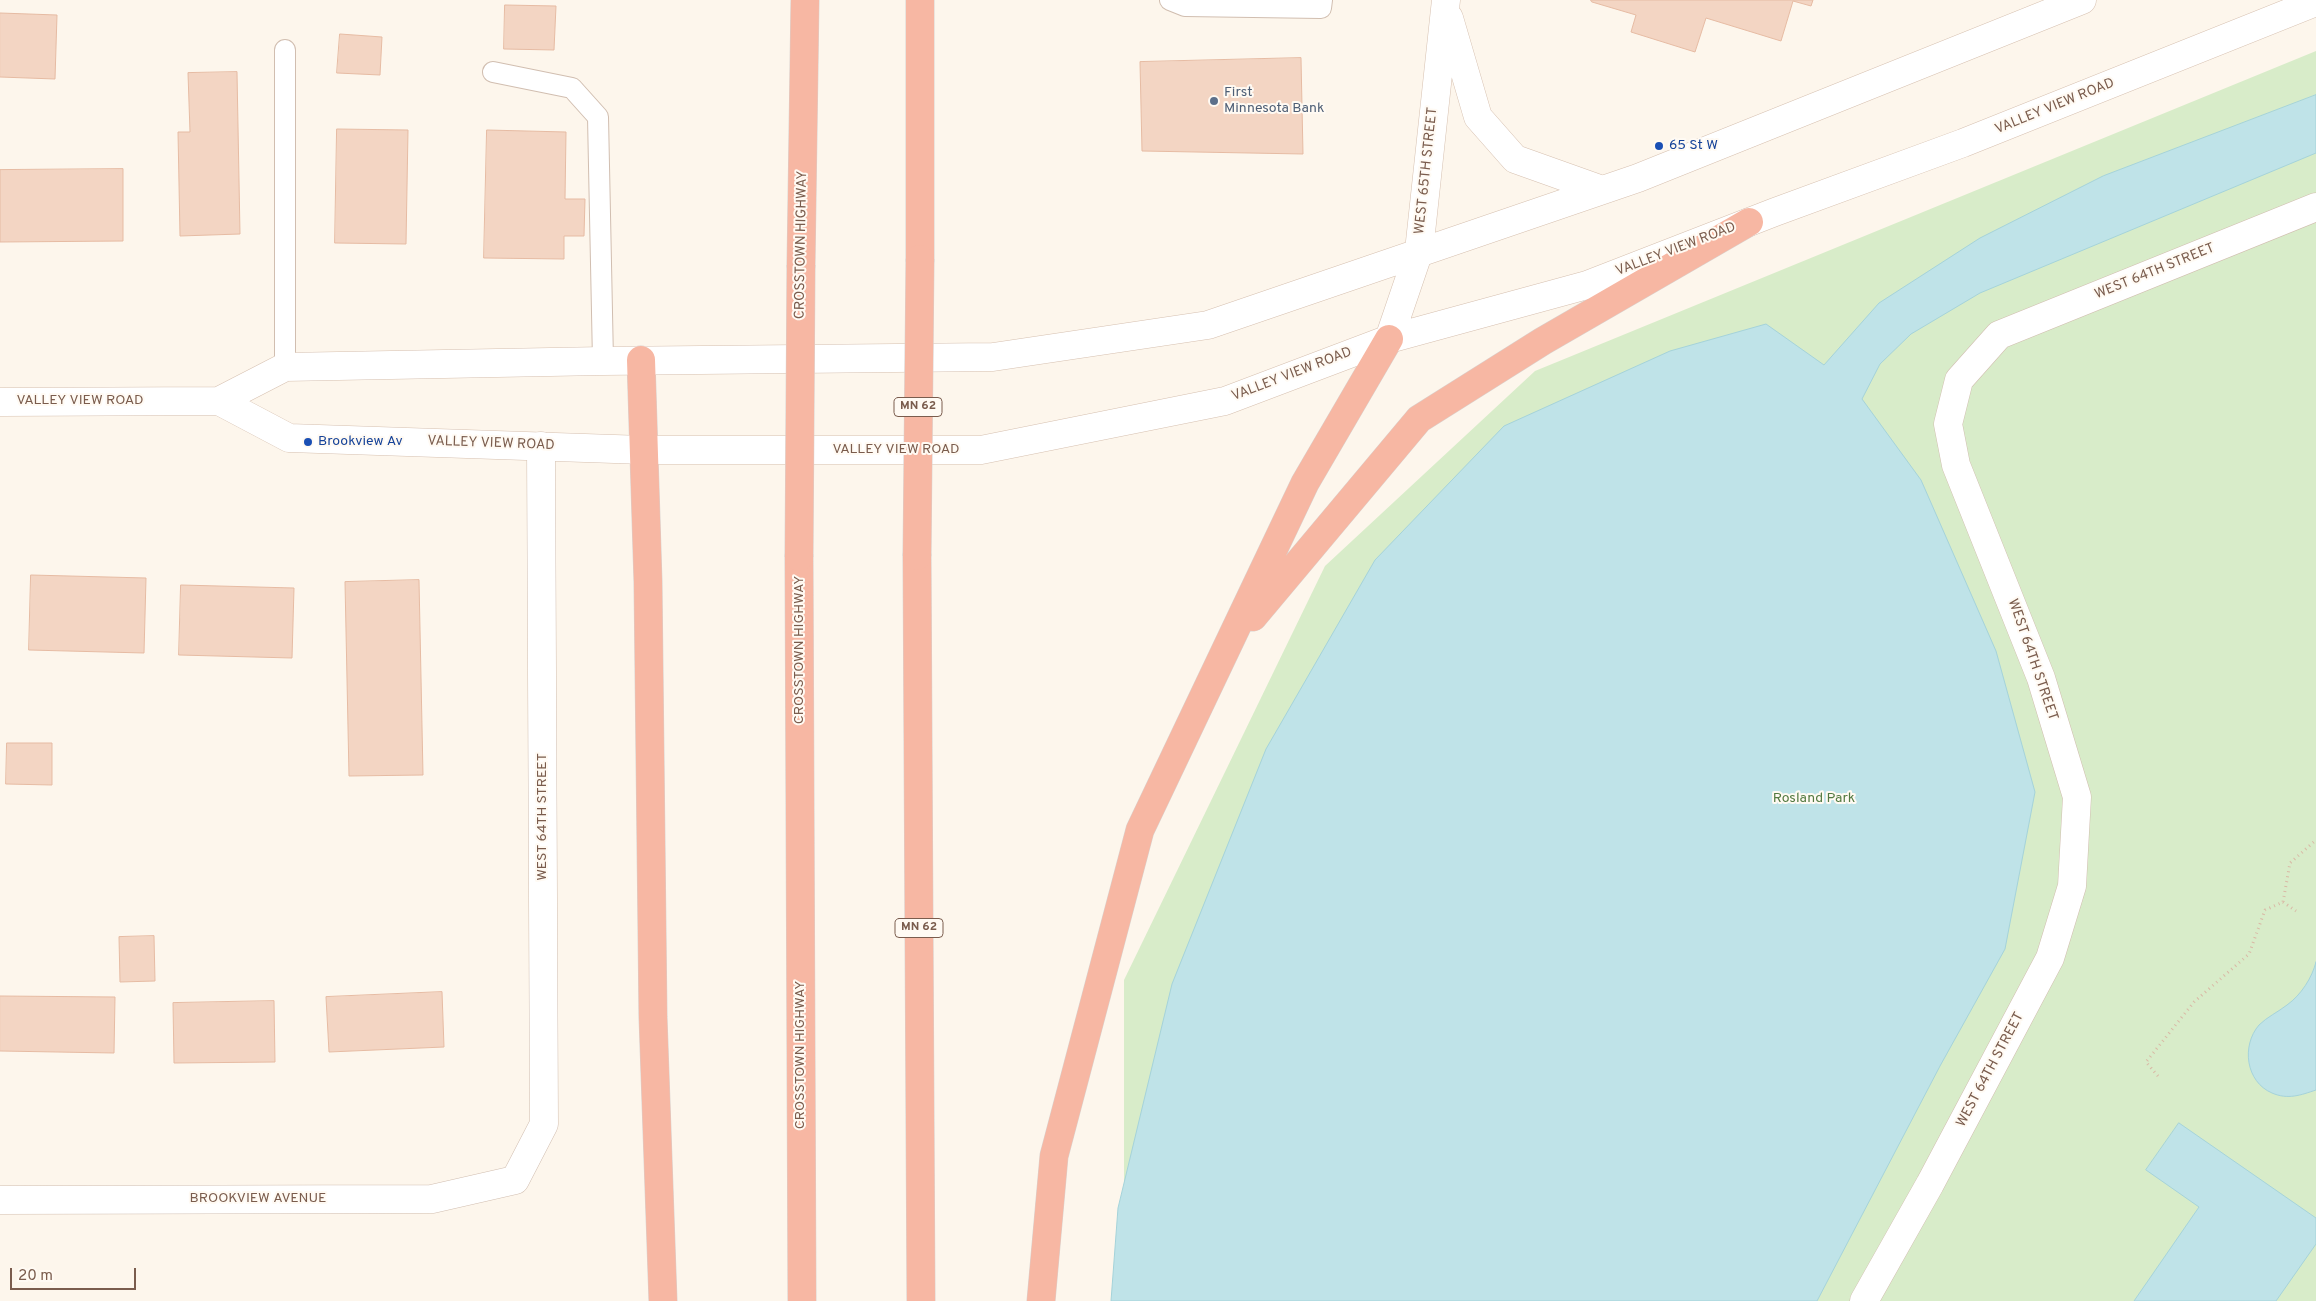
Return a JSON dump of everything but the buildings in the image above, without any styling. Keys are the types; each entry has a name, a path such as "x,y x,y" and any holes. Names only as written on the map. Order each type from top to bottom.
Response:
{"highway":[{"path":"795,0 803,127"},
{"name":"CROSSTOWN HIGHWAY","path":"802,1301 799,557 805,0"},
{"name":"MN 62","path":"920,0 917,556 921,1301"},
{"path":"1224,654 1286,576 1419,419 1543,340 1749,222"},
{"path":"1041,1301 1054,1156 1140,830 1304,483 1389,338"},
{"path":"641,360 653,1016 663,1301"}],"street":[{"name":"VALLEY VIEW ROAD","path":"0,402 219,400 285,367 604,360 993,356 1208,325 1638,178 2082,0"},
{"path":"1445,2 1478,117 1515,159 1602,190"},
{"name":"WEST 65TH STREET","path":"1389,338 1418,252 1445,2"},
{"name":"VALLEY VIEW ROAD","path":"219,400 289,438 644,450 981,450 1225,400 1389,338 1587,285 1749,222 1963,143 2316,2"},
{"name":"WEST 64TH STREET","path":"1864,1301 1930,1184 2050,958 2072,886 2077,797 2042,678 1956,465 1948,424 1959,380 1999,334 2316,206"},
{"name":"WEST 64TH STREET","path":"515,1180 544,1124 541,446"},
{"name":"BROOKVIEW AVENUE","path":"0,1200 432,1199 515,1180"}],"lane":[{"path":"1170,0 1185,6 1321,8 1322,0"},
{"path":"285,50 285,367"},
{"path":"493,72 572,88 598,117 604,360"}],"path":[{"path":"2283,902 2290,863 2316,840"},
{"path":"2283,902 2296,912"},
{"path":"2158,1076 2146,1062 2194,1002 2249,954 2265,910 2283,902"}],"green space":[{"name":"Rosland Park","path":"2316,51 2316,1301 1124,1301 1124,980 1325,566 1535,371"}],"water":[{"path":"2316,95 2316,153 1980,293 1911,334 1880,364 1862,399 1921,480 1996,651 2035,792 2005,949 1940,1066 1817,1301 1111,1301 1118,1208 1172,984 1266,749 1375,560 1504,426 1670,351 1766,324 1824,365 1879,303 1980,238 2103,176"},
{"path":"2316,962 2316,1090 2294,1096 2278,1095 2263,1088 2256,1081 2249,1063 2250,1043 2259,1025 2265,1019 2284,1008 2301,991 2309,980"},
{"path":"2179,1123 2316,1218 2316,1244 2276,1301 2134,1301 2199,1207 2146,1170"}],"place":[{"name":"First Minnesota Bank","path":"1214,101"},
{"name":"65 St W","path":"1659,146"},
{"name":"Brookview Av","path":"308,442"}]}
